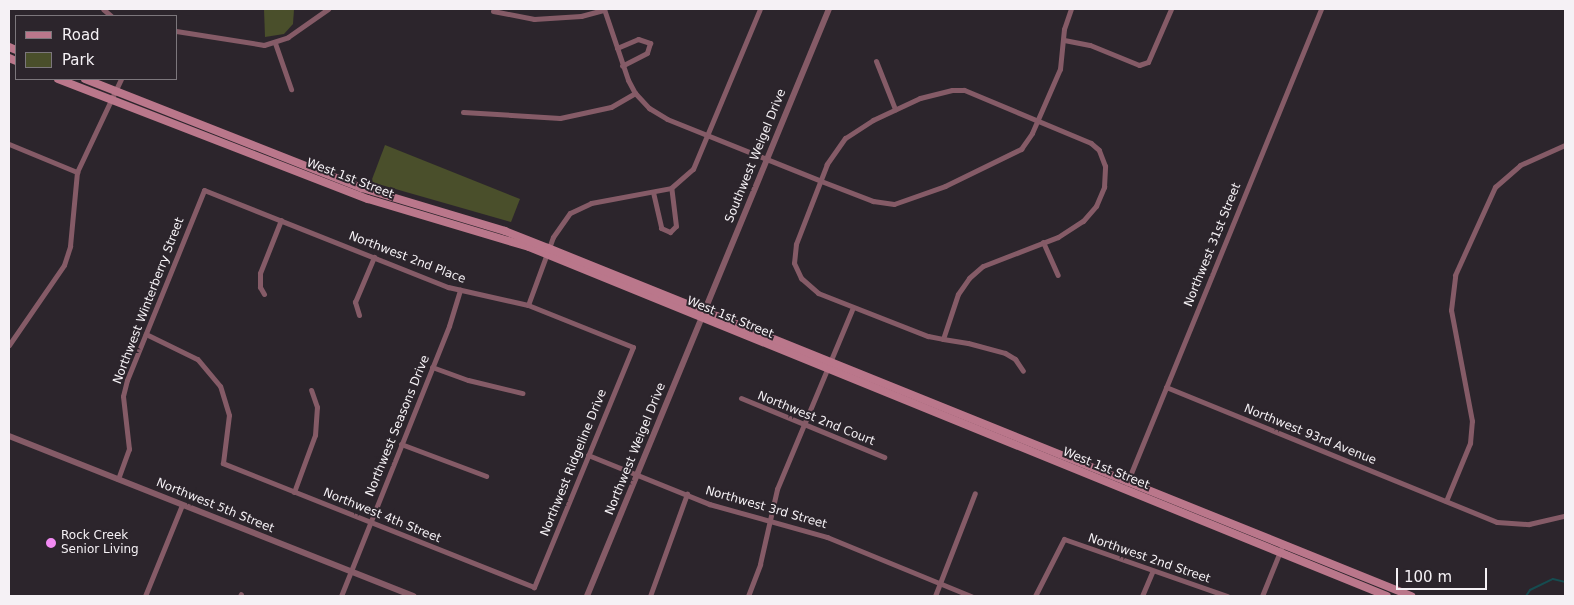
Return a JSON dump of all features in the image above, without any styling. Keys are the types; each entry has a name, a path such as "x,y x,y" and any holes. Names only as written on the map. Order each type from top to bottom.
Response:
{"main road":[{"name":"West 1st Street","path":"61,80 113,96 368,199 547,252 1282,548 1411,596"},
{"name":"West 1st Street","path":"87,80 113,96"},
{"name":"West 1st Street","path":"1282,548 1387,596"}],"street":[{"path":"178,32 251,46 275,43 328,9"},
{"path":"528,305 547,252 560,223 582,206 671,188 694,170 710,136 760,9"},
{"name":"Southwest Weigel Drive","path":"703,315 829,9"},
{"path":"493,11 534,19 581,16 604,10 622,66 635,93 667,119 821,181 882,203 907,200 1016,154 1028,142 1060,69 1070,9"},
{"path":"1064,40 1090,45 1139,65 1148,62 1171,9"},
{"name":"Northwest 31st Street","path":"1126,484 1321,9"},
{"path":"617,48 638,39 650,44 647,53 622,66"},
{"path":"275,43 291,89"},
{"path":"876,61 896,109"},
{"path":"9,345 54,282 68,254 78,172 121,80"},
{"path":"943,339 958,294 970,278 983,266 1043,242 1082,221 1096,206 1104,187 1106,166 1099,150 1091,143 964,90 941,92 896,109 845,138 832,154 796,244 794,255 797,270 818,293 943,339 1005,353 1015,359 1023,371"},
{"path":"463,112 560,118 611,107 635,93"},
{"path":"9,144 78,172"},
{"path":"1446,502 1470,443 1472,421 1451,310 1455,275 1494,187 1520,165 1565,144"},
{"path":"654,192 661,228 670,232 676,226 671,188"},
{"name":"Northwest 2nd Place","path":"204,190 460,290 528,305 633,347"},
{"name":"Northwest Winterberry Street","path":"118,479 129,445 123,396 204,190"},
{"path":"264,294 260,287 260,273 281,220"},
{"path":"1043,242 1058,275"},
{"path":"359,315 355,302 374,257"},
{"name":"Northwest Seasons Drive","path":"341,596 432,367 460,290"},
{"path":"748,596 760,564 777,489 853,307"},
{"name":"Northwest Weigel Drive","path":"587,596 703,315"},
{"name":"Northwest 4th Street","path":"146,334 197,359 220,386 228,416 223,463 534,587"},
{"name":"Northwest Ridgeline Drive","path":"534,587 633,347"},
{"path":"432,367 468,380 522,394"},
{"name":"Northwest 93rd Avenue","path":"1166,388 1446,502 1508,524 1529,524 1565,516"},
{"path":"294,492 315,435 317,407 311,390"},
{"name":"Northwest 2nd Court","path":"741,398 884,457"},
{"name":"Northwest 5th Street","path":"9,436 414,596"},
{"path":"401,444 486,476"},
{"name":"Northwest 3rd Street","path":"588,455 709,504 827,537 971,596"},
{"path":"935,596 976,493"},
{"path":"650,596 688,494"},
{"path":"145,596 182,505"},
{"name":"Northwest 2nd Street","path":"1035,596 1064,540 1152,572 1227,596"},
{"path":"1262,596 1282,548"},
{"path":"1142,596 1152,572"}],"green space":[{"path":"264,9 294,9 293,24 284,34 265,37"},
{"path":"385,145 520,199 511,222 371,182"}],"waterway":[{"path":"1526,596 1530,590 1553,579 1565,582"}],"place":[{"name":"Rock Creek Senior Living","path":"51,543"}]}
